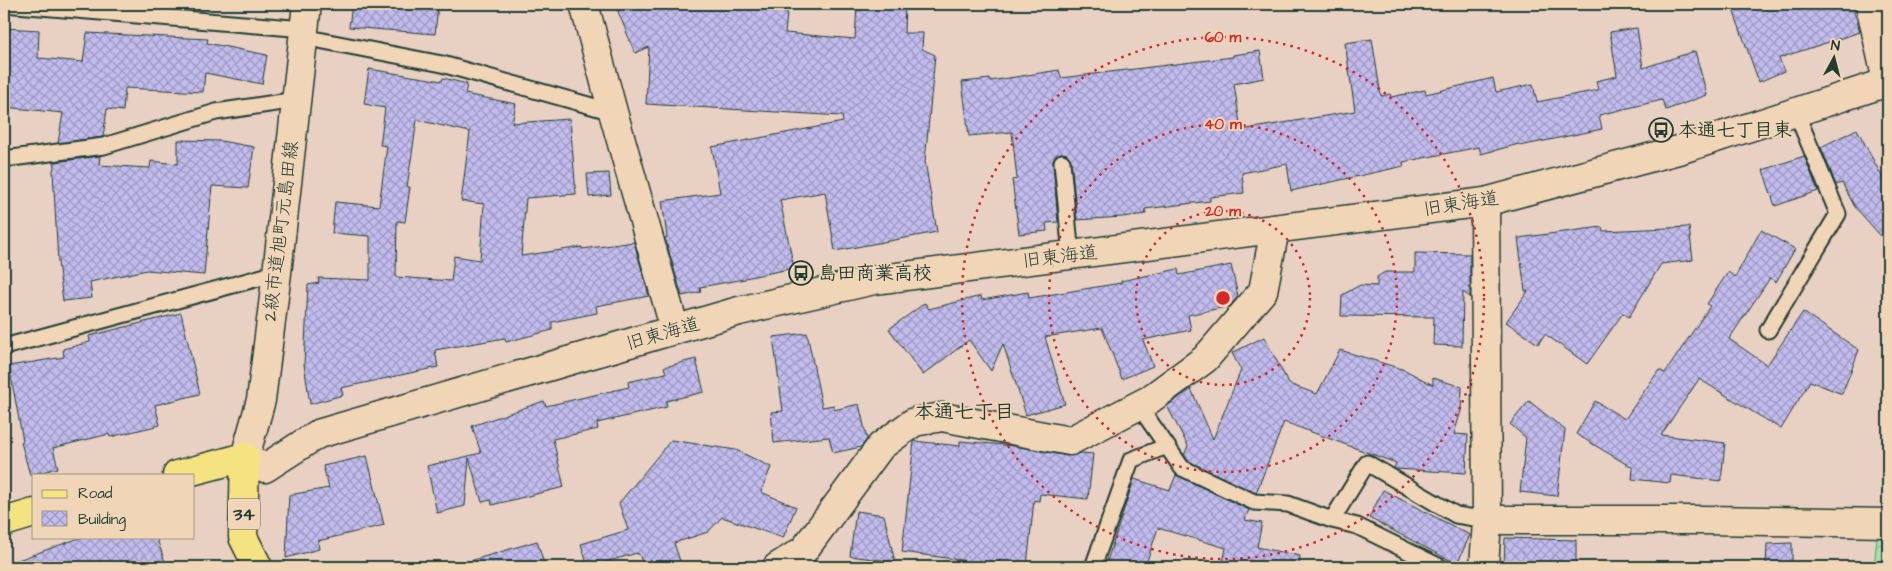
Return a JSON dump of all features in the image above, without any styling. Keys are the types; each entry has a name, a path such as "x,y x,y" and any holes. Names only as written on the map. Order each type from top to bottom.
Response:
{"main road":[{"path":"181,474 245,457"},
{"name":"34","path":"245,457 243,537 258,567"},
{"path":"4,522 32,515"}],"street":[{"path":"584,4 612,112 675,330"},
{"path":"1870,4 1888,84"},
{"name":"2級市道旭町元島田線","path":"245,457 260,400 277,273 305,23"},
{"name":"旧東海道","path":"245,457 265,468 318,434 738,311 874,280 1485,202 1682,150 1888,84"},
{"path":"1484,567 1487,520 1485,202"},
{"path":"777,567 804,550 881,446 914,422 942,417 1070,441 1149,400 1205,359 1263,291 1275,229"},
{"path":"1487,520 1704,520 1888,523"}],"lane":[{"path":"4,4 305,23 612,112"},
{"path":"4,158 104,146 216,112 296,100"},
{"path":"1768,330 1838,214 1796,112"},
{"path":"1062,162 1071,256"},
{"path":"4,347 277,273"},
{"path":"1139,406 1182,468 1254,502 1288,504 1332,520 1357,526 1440,567"},
{"path":"1093,567 1131,460 1167,446"},
{"path":"1332,520 1367,463 1456,515 1487,520"}],"green space":[{"path":"1877,538 1888,538 1888,567 1874,567"}],"building":[{"path":"352,4 438,4 435,34 349,27"},
{"path":"615,4 788,4 785,33 855,39 857,4 905,4 904,33 923,33 922,49 935,55 925,161 937,232 835,251 825,192 780,200 794,268 700,287 701,292 682,296 665,238 667,237 662,201 720,193 712,147 843,122 842,116 646,104 649,47 635,53"},
{"path":"1731,4 1852,4 1860,32 1779,58 1784,71 1759,82"},
{"path":"4,28 39,30 38,58 83,62 87,33 208,39 207,43 267,55 262,84 205,73 203,92 125,88 123,111 107,109 103,137 58,143 63,113 4,107"},
{"path":"1637,28 1643,68 1695,51 1707,95 1666,110 1662,100 1599,115 1602,129 1520,146 1519,144 1481,154 1479,147 1403,162 1404,166 1291,191 1287,164 1242,173 1244,193 1210,197 1210,201 1145,209 1146,214 1122,217 1077,220 1071,161 1066,154 1061,153 1054,158 1053,163 1058,222 1046,223 1047,231 1019,234 1012,180 1017,179 1012,132 969,136 962,82 990,79 990,81 1059,70 1061,78 1233,57 1233,55 1260,51 1264,78 1234,84 1241,130 1355,111 1345,43 1372,39 1381,96 1390,94 1391,97 1425,90 1426,94 1493,78 1496,92 1533,84 1537,102 1598,90 1596,81 1617,76 1610,32"},
{"path":"369,69 442,81 443,78 467,84 465,94 516,104 512,123 570,119 576,194 526,198 521,256 634,242 649,296 596,306 597,313 552,322 552,330 506,342 505,338 435,350 438,367 341,388 343,395 310,404 304,364 308,285 319,283 318,278 370,280 370,236 332,233 335,202 379,206 387,146 380,145 385,108 364,104","holes":["417,120 470,132 461,201 484,204 480,260 454,256 451,281 396,277 397,221 405,222 410,187 407,187"]},
{"path":"1857,129 1888,188 1888,244 1855,207 1842,183 1836,185 1821,147"},
{"path":"178,140 221,141 254,147 248,188 212,186 204,275 147,270 90,282 92,298 63,301 58,262 53,171 55,162 100,156 99,165 150,168 151,161 178,164"},
{"path":"1804,156 1818,191 1775,206 1763,170"},
{"path":"609,173 611,195 589,197 587,174"},
{"path":"1602,227 1603,231 1689,227 1693,260 1661,264 1629,317 1623,313 1587,364 1545,334 1538,344 1506,322 1528,291 1525,291 1518,238"},
{"path":"1761,230 1795,249 1776,282 1770,278 1729,339 1767,365 1803,312 1859,350 1842,394 1810,381 1781,429 1699,379 1661,435 1725,443 1721,481 1671,475 1670,483 1632,479 1633,468 1576,434 1595,401 1625,419 1659,370 1665,373 1710,306 1707,304 1728,272 1735,277"},
{"path":"1415,253 1470,254 1470,297 1463,292 1462,346 1433,345 1434,317 1341,316 1342,295 1360,285 1377,286 1377,277 1385,272 1415,272"},
{"path":"1231,265 1238,296 1230,306 1188,315 1191,330 1143,340 1153,366 1122,379 1102,328 1045,337 1065,404 1026,415 1003,344 991,371 969,340 923,375 889,329 925,303 929,309 981,296 982,300 1028,292 1029,298 1121,283 1121,281 1178,269 1179,275"},
{"path":"181,313 200,394 155,405 160,425 110,437 109,434 53,448 58,468 30,475 21,442 23,441 9,366 64,357 63,349 90,342 89,336"},
{"path":"807,333 822,407 834,405 834,410 859,404 867,439 861,447 833,453 829,437 774,443 771,412 783,411 773,337"},
{"path":"1264,337 1289,384 1317,394 1340,350 1405,370 1433,385 1433,378 1462,387 1461,411 1454,434 1468,435 1466,473 1395,469 1396,463 1284,422 1256,493 1188,461 1184,455 1188,446 1167,406 1191,389 1213,439 1241,370 1232,353"},
{"path":"696,359 704,392 666,401 667,407 597,423 598,429 553,439 564,487 492,505 491,500 482,502 469,458 465,506 437,513 427,466 481,453 472,426 544,401 546,406 629,387 628,382 666,373 664,367"},
{"path":"1529,401 1565,430 1557,496 1520,492 1526,438 1510,424"},
{"path":"671,440 736,450 771,467 761,492 796,507 783,538 722,517 708,532 674,543 682,567 644,567 637,553 588,567 581,544 628,530 619,503"},
{"path":"914,441 960,446 960,441 1014,446 1067,456 1081,453 1093,454 1088,499 1040,494 1039,501 1034,500 1027,566 990,564 902,552"},
{"path":"367,456 384,525 318,541 319,549 286,558 289,495 329,488 323,466"},
{"path":"1176,475 1249,510 1245,520 1262,523 1257,547 1300,556 1299,567 1222,567 1226,548 1158,528 1145,567 1105,567 1134,479 1170,490"},
{"path":"1383,490 1470,535 1457,564 1369,518"},
{"path":"856,511 884,515 895,562 850,556"},
{"path":"79,538 156,538 167,567 7,567 7,564"},
{"path":"1505,538 1576,540 1576,567 1504,567"},
{"path":"537,541 545,567 471,567 470,561"},
{"path":"1792,543 1792,567 1766,567 1767,544"}],"place":[{"name":"本通七丁目東","path":"1661,130"},
{"name":"島田商業高校","path":"801,273"}],"district":[{"name":"本通七丁目","path":"964,412"}]}
